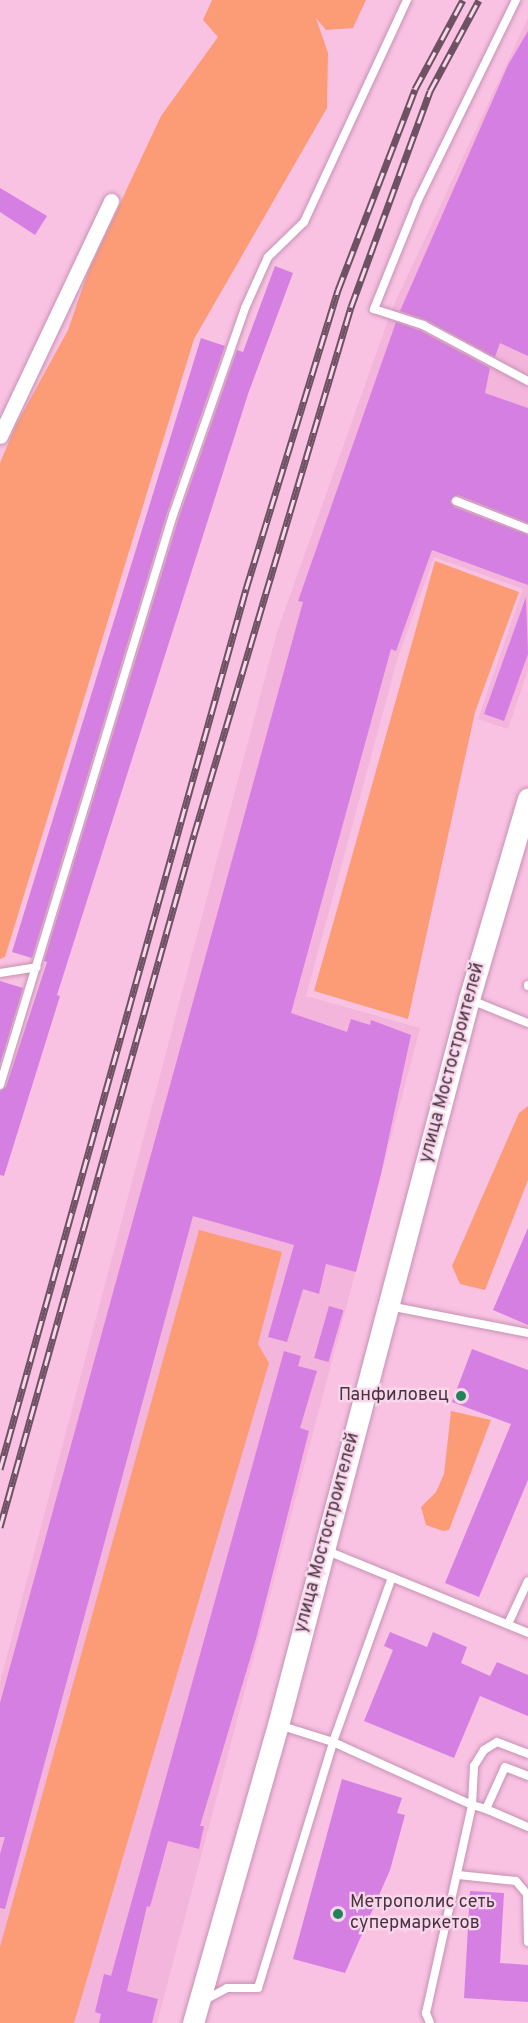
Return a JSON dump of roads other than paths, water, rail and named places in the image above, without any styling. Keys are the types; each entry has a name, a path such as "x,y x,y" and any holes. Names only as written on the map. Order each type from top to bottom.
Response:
{"main road":[{"name":"улица Мостостроителей","path":"196,2013 278,1725 469,999 528,799"}],"street":[{"path":"0,436 111,201"}],"lane":[{"path":"0,1085 173,515 245,308 268,257 304,222 407,0"},
{"path":"516,0 418,200 374,309 423,325 528,381"},
{"path":"456,501 528,529"},
{"path":"0,973 37,967"},
{"path":"469,999 528,1023"},
{"path":"388,1306 528,1333"},
{"path":"324,1550 528,1633"},
{"path":"196,2013 227,1988 258,1988 333,1742 392,1577"},
{"path":"508,1624 528,1581"},
{"path":"278,1725 333,1742 472,1805 528,1827"},
{"path":"430,2023 426,2013 472,1805 474,1766 484,1750 497,1742 528,1754"},
{"path":"486,1809 505,1767 528,1776"},
{"path":"458,1875 516,1881 527,1894 528,1942"}],"railway":[{"path":"0,1469 246,589 338,290 415,89 463,0"},
{"path":"0,1527 194,835 351,307 430,91 479,0"}],"place":[{"name":"Панфиловец","path":"461,1396"},
{"name":"Метрополис cеть супермаркетов","path":"338,1914"}]}
